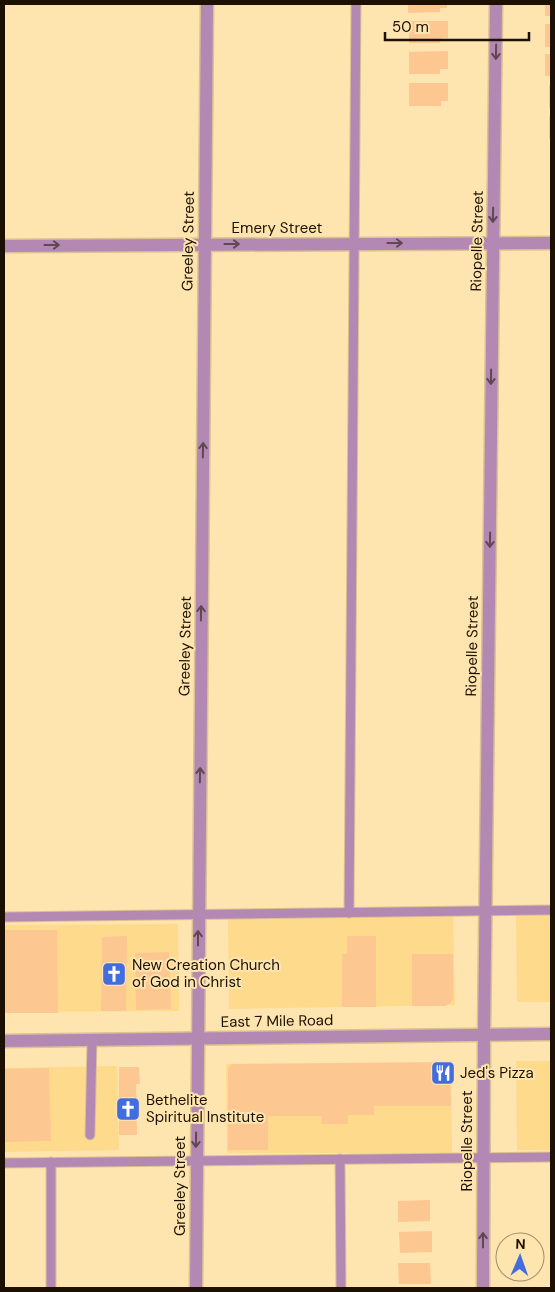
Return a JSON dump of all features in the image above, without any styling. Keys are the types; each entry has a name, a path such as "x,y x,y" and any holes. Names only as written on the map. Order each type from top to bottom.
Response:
{"street":[{"name":"Greeley Street","path":"196,1288 207,4"},
{"name":"Riopelle Street","path":"483,1288 485,910 496,4"},
{"name":"Emery Street","path":"4,246 551,243"},
{"name":"East 7 Mile Road","path":"4,1041 551,1034"}],"lane":[{"path":"349,913 356,4"},
{"path":"4,916 551,910"},
{"path":"90,1135 92,1040"},
{"path":"4,1163 551,1157"},
{"path":"340,1159 341,1288"},
{"path":"51,1162 51,1288"}],"shaded area":[{"path":"516,914 551,914 551,1002 517,1002"},
{"path":"453,915 455,1005 229,1009 228,919"},
{"path":"178,924 179,1011 4,1012 4,925"},
{"path":"516,1061 551,1061 551,1150 517,1150"},
{"path":"451,1063 452,1153 227,1153 226,1064"},
{"path":"117,1066 119,1150 4,1152 4,1068"}],"building":[{"path":"408,4 447,4 447,8 440,8 440,12 408,13"},
{"path":"545,4 551,4 551,16 545,16"},
{"path":"409,21 448,21 448,38 441,38 440,43 409,43"},
{"path":"545,24 551,24 551,47 545,47"},
{"path":"448,51 448,69 440,69 440,74 409,74 409,52"},
{"path":"545,54 551,54 551,76 545,76"},
{"path":"409,83 448,83 448,101 441,101 441,106 409,106"},
{"path":"549,85 551,85 551,108 549,108"},
{"path":"549,116 551,116 551,139 549,139"},
{"path":"4,930 57,930 58,1013 4,1013"},
{"name":"New Creation Church of God in Christ","path":"127,936 126,1011 101,1011 102,937"},
{"path":"347,936 376,936 376,1007 342,1007 342,954 347,954"},
{"path":"169,952 171,1009 136,1010 135,953"},
{"path":"412,954 453,954 453,999 450,1003 445,1006 412,1006"},
{"path":"449,1062 451,1106 374,1106 374,1115 348,1115 348,1124 321,1124 322,1116 268,1116 268,1150 228,1150 228,1068 232,1064"},
{"name":"Bethelite Spiritual Institute","path":"119,1067 139,1067 140,1084 136,1084 137,1135 119,1135"},
{"path":"49,1068 51,1141 4,1142 4,1069"},
{"path":"430,1200 430,1221 398,1222 398,1201"},
{"path":"432,1231 432,1252 400,1253 399,1232"},
{"path":"398,1263 430,1263 431,1284 399,1284"}],"place":[{"name":"New Creation Church of God in Christ","path":"114,974"},
{"name":"Jed's Pizza","path":"443,1073"},
{"name":"Bethelite Spiritual Institute","path":"128,1109"}]}
